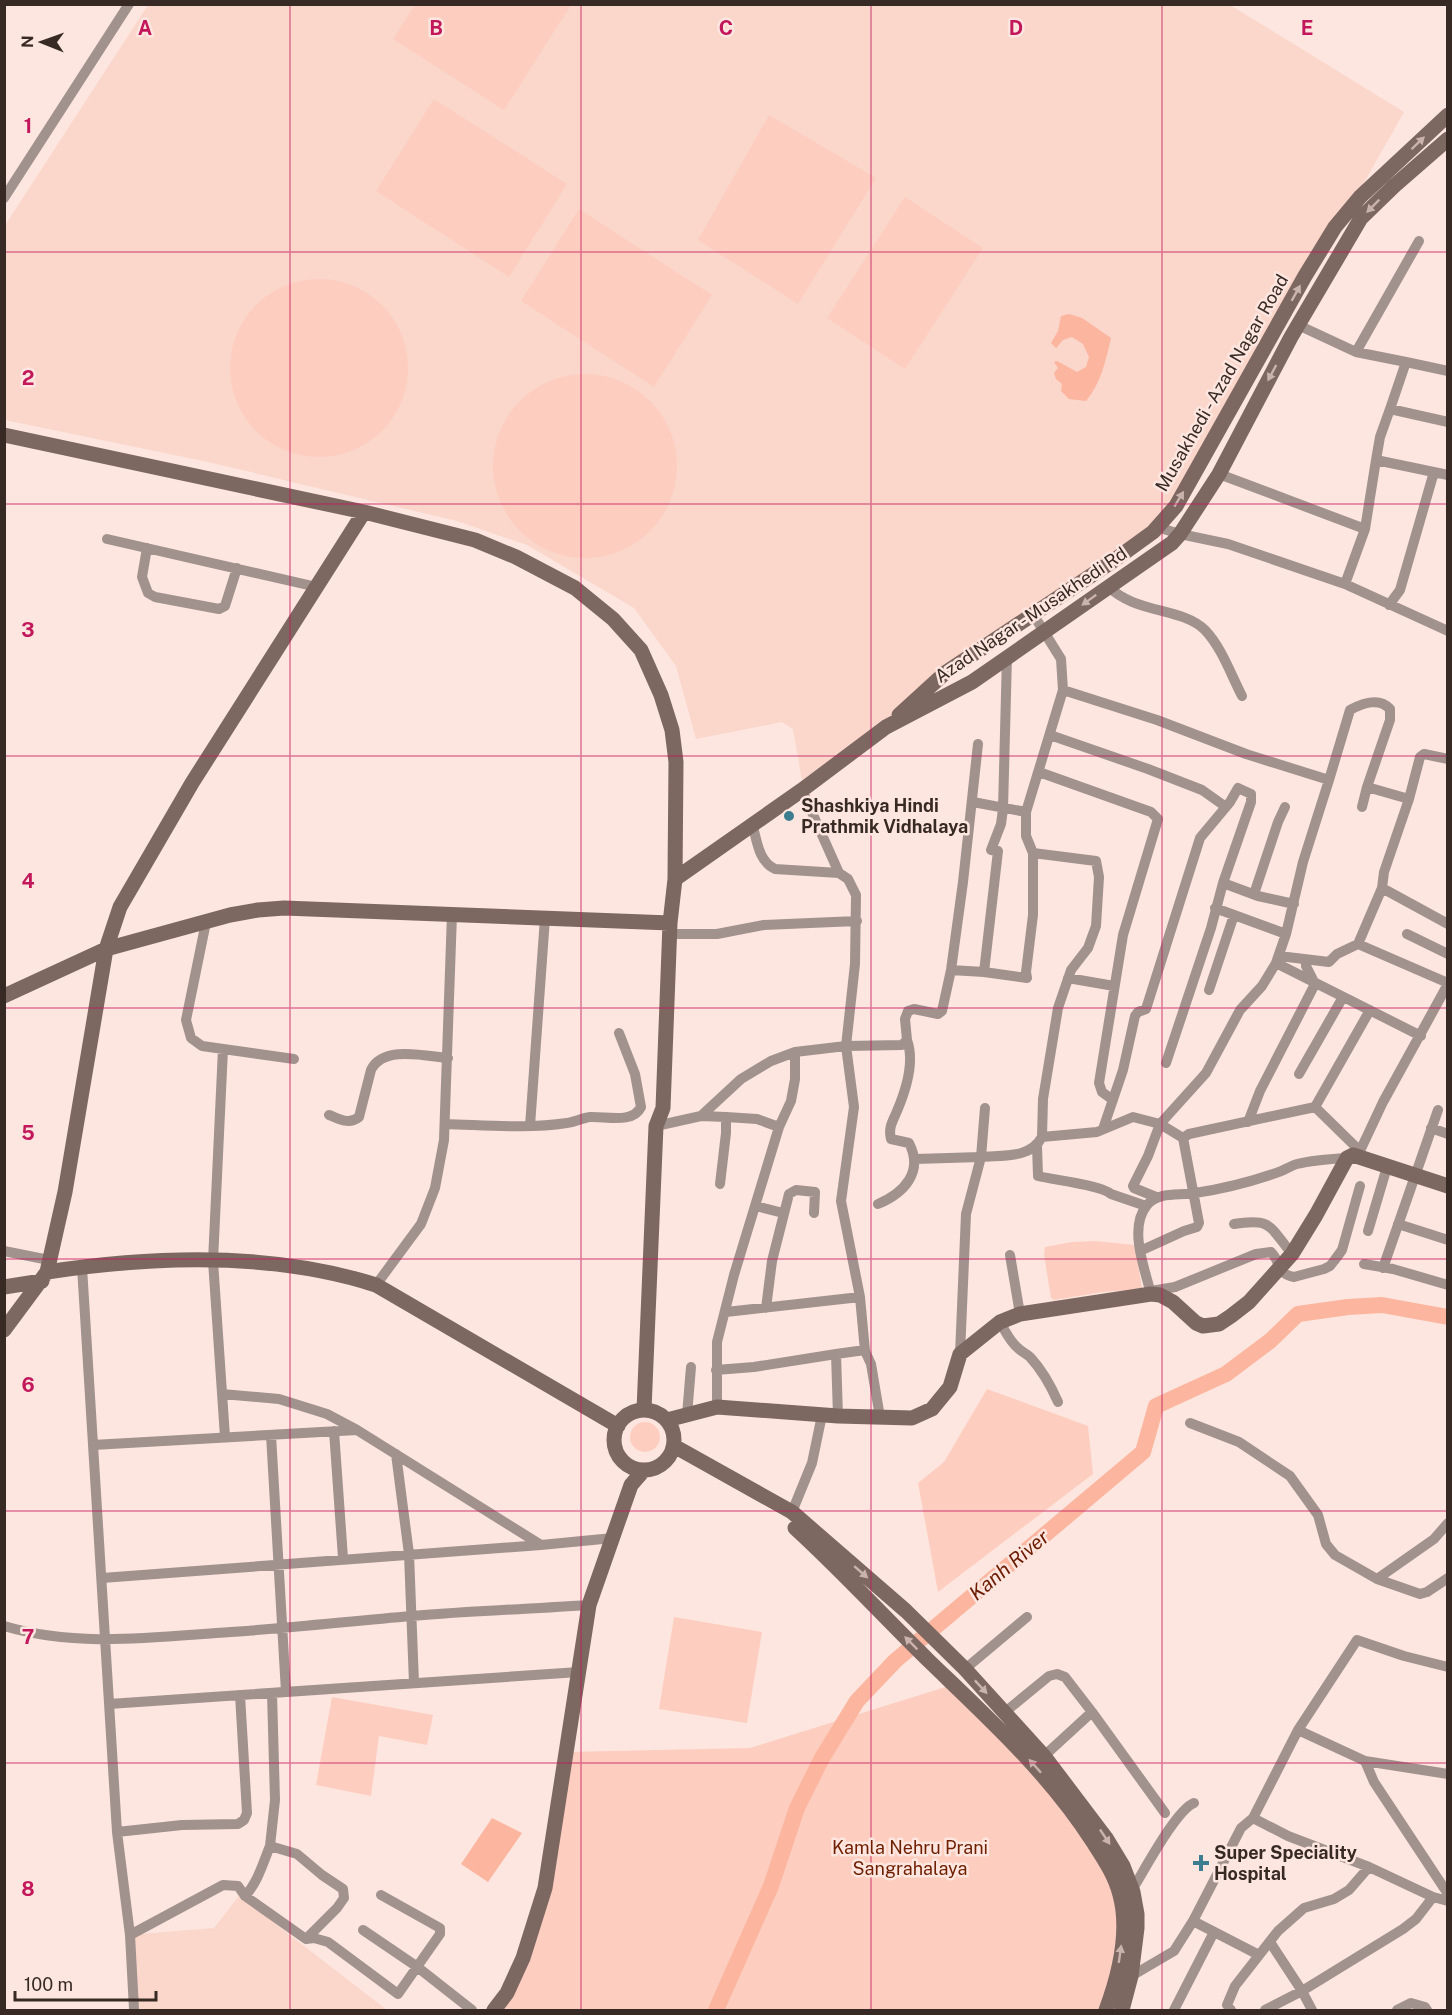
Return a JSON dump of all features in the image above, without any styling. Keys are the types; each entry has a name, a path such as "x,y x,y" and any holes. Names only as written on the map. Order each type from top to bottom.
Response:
{"street":[{"path":"4,198 129,4"},
{"name":"Musakhedi - Azad Nagar Road","path":"886,728 945,673 1113,561 1157,527 1176,506 1305,276 1335,227 1360,197 1448,115"},
{"path":"1176,539 1219,474 1294,331 1361,218 1448,139"},
{"path":"1356,352 1419,241"},
{"path":"1275,331 1294,331 1356,352 1448,371"},
{"path":"1345,584 1365,529 1380,437 1406,362"},
{"path":"1390,410 1448,422"},
{"path":"4,435 364,512 475,540 516,557 575,588 613,619 641,650 661,695 672,730 676,762 675,879 670,929 663,1108 656,1125 644,1410"},
{"path":"1376,460 1448,475"},
{"path":"1389,605 1400,590 1434,472"},
{"path":"1219,474 1365,529"},
{"path":"4,1330 46,1271 64,1192 106,949 128,890 192,783 364,512"},
{"path":"1157,527 1176,539 1228,544 1345,584 1448,631"},
{"path":"107,539 317,587"},
{"name":"Azad Nagar - Musakhedi Rd","path":"675,879 886,728 972,682 1176,539"},
{"path":"147,548 142,577 148,593 155,597 219,609 225,606 237,568"},
{"path":"1108,585 1133,603 1182,618 1204,629 1216,644 1242,696"},
{"path":"951,970 1028,978 1026,972 1034,894 1033,853 1026,836 1026,812 1064,690 1061,659 1033,614"},
{"path":"984,972 998,851 991,850 1001,824 1003,808 1007,656"},
{"path":"1064,690 1157,720 1246,754 1329,780"},
{"path":"1362,807 1390,720 1390,709 1381,703 1364,703 1350,710 1303,862 1286,934 1277,959 1262,986 1240,1010 1206,1073 1160,1124 1149,1156 1133,1186 1156,1197 1195,1193 1253,1180 1295,1165 1354,1155 1448,1186"},
{"path":"1050,735 1202,790 1226,807"},
{"path":"878,1204 894,1197 909,1180 915,1159 909,1143 891,1139 890,1133 911,1059 905,1019 908,1011 914,1009 940,1013 951,970 973,802 978,744"},
{"path":"1277,959 1329,962 1337,954 1358,944 1382,888 1384,872 1422,754 1448,759"},
{"path":"1039,772 1151,812 1158,819 1123,935 1114,986 1099,1083 1102,1092 1113,1100"},
{"path":"1367,787 1409,799"},
{"path":"1103,1129 1123,1070 1135,1016 1137,1012 1146,1009 1200,838 1239,788 1251,794 1251,802 1223,882 1211,928 1166,1063"},
{"path":"802,790 839,873"},
{"path":"973,802 1026,812"},
{"path":"1254,894 1284,807"},
{"path":"752,823 760,851 768,866 775,869 839,873 848,879 856,895 855,964 846,1046 854,1107 842,1201 860,1298 865,1350 871,1364 879,1417"},
{"path":"1033,853 1096,861 1098,866 1096,926 1088,948 1071,970 1058,1008 1043,1099 1038,1176 1107,1190 1111,1194 1146,1206"},
{"path":"1223,882 1254,894 1294,904"},
{"path":"1382,888 1448,924"},
{"path":"4,996 106,949 258,910 284,908 545,918 717,934 764,925 857,921"},
{"path":"1215,908 1286,934"},
{"path":"376,1285 421,1224 435,1188 445,1124 452,914"},
{"path":"1209,990 1234,915"},
{"path":"530,1126 545,918"},
{"path":"206,922 186,1020 190,1038 194,1043 202,1046 294,1059"},
{"path":"1407,934 1448,954"},
{"path":"1151,1293 1160,1294 1173,1302 1196,1323 1203,1326 1219,1324 1249,1302 1292,1254 1354,1155 1448,984 1358,944"},
{"path":"1277,959 1315,984 1421,1036"},
{"path":"1306,960 1306,966 1315,984"},
{"path":"1068,978 1114,986"},
{"path":"1248,1122 1260,1091 1315,984"},
{"path":"1299,1074 1344,997"},
{"path":"1183,1138 1189,1134 1316,1107 1371,1010"},
{"path":"445,1124 530,1126 568,1123 592,1117 628,1117 639,1112 641,1107 635,1074 619,1033"},
{"path":"701,1116 725,1092 754,1069 795,1052 846,1046 897,1047 907,1040"},
{"path":"223,1049 213,1261 225,1437"},
{"path":"717,1407 717,1342 734,1275 779,1127 791,1101 795,1079 795,1052"},
{"path":"330,1115 346,1121 359,1118 371,1070 374,1063 381,1059 392,1055 448,1058"},
{"path":"1316,1107 1354,1155"},
{"path":"668,1420 717,1407 838,1416 912,1418 932,1409 950,1387 960,1354 966,1214 981,1157 985,1108"},
{"path":"1383,1268 1438,1110"},
{"path":"656,1125 701,1116 758,1119 779,1127"},
{"path":"720,1184 726,1117"},
{"path":"915,1159 1026,1153 1040,1142 1097,1132 1133,1117 1160,1124 1183,1138 1199,1218 1197,1227 1140,1251"},
{"path":"1431,1128 1448,1134"},
{"path":"1368,1231 1387,1167"},
{"path":"960,1354 1000,1322 1020,1314 1175,1287 1256,1254 1271,1252 1277,1258 1279,1268 1285,1274 1294,1277 1330,1266 1342,1250 1360,1186"},
{"path":"766,1308 772,1261 789,1194 796,1190 815,1192 814,1213"},
{"path":"1151,1293 1140,1251 1139,1228 1146,1206 1156,1197"},
{"path":"756,1206 783,1213"},
{"path":"1234,1224 1264,1222 1292,1254"},
{"path":"1398,1224 1448,1240"},
{"path":"4,1251 46,1271"},
{"path":"1010,1255 1020,1314"},
{"path":"4,1287 46,1271 197,1260 276,1263 349,1276 376,1285 618,1425"},
{"path":"1364,1264 1448,1285"},
{"path":"82,1267 117,1832 130,1935 134,2008"},
{"path":"726,1312 860,1298"},
{"path":"1000,1322 1020,1351 1029,1355 1041,1371 1058,1402"},
{"path":"716,1370 754,1367 865,1350"},
{"path":"836,1354 838,1416"},
{"path":"687,1415 691,1367"},
{"path":"222,1394 279,1399 327,1414 357,1430 542,1545"},
{"path":"644,1410 658,1413 668,1420 674,1432 673,1449 663,1463 644,1470 625,1463 617,1452 614,1439 618,1425 627,1415 633,1411 644,1410"},
{"path":"792,1512 812,1463 822,1414"},
{"path":"1190,1423 1239,1442 1290,1476 1318,1515 1326,1545 1335,1555 1377,1579 1420,1594 1448,1578"},
{"path":"93,1444 357,1430"},
{"path":"334,1431 343,1558"},
{"path":"271,1435 286,1692"},
{"path":"673,1449 792,1512 906,1611 939,1646 965,1669 1044,1756 1106,1838 1123,1866 1132,1890 1137,1914 1131,1976 1122,2010"},
{"path":"673,1449 788,1522 955,1684 1034,1765 1072,1810 1110,1869 1120,1893 1124,1913 1116,1986 1106,2010"},
{"path":"396,1454 409,1554 414,1683"},
{"path":"494,2010 507,1993 523,1958 545,1888 590,1605 632,1485 644,1470"},
{"path":"1377,1579 1434,1539 1448,1523"},
{"path":"102,1578 613,1538"},
{"path":"4,1626 29,1634 106,1640 283,1629 412,1616 590,1605"},
{"path":"965,1669 1027,1617"},
{"path":"1116,1986 1174,1951 1193,1921 1241,1828 1253,1818 1298,1730 1357,1640 1404,1656 1448,1667"},
{"path":"110,1704 579,1672"},
{"path":"1005,1712 1049,1676 1057,1674 1065,1677 1165,1814"},
{"path":"245,1896 252,1889 270,1846 275,1800 272,1693"},
{"path":"117,1832 182,1825 238,1824 244,1820 247,1813 240,1695"},
{"path":"1044,1756 1092,1712"},
{"path":"1298,1730 1365,1761 1448,1774"},
{"path":"1365,1761 1374,1782 1448,1894"},
{"path":"1132,1890 1187,1805 1194,1803"},
{"path":"1253,1818 1288,1836 1370,1867 1433,1897 1448,1901"},
{"path":"270,1846 297,1854 343,1889 344,1898 337,1908 306,1939"},
{"path":"1227,2009 1235,1986 1270,1942 1304,1908 1334,1899 1349,1890 1370,1867"},
{"path":"130,1935 223,1885 238,1886 245,1896 306,1939 314,1938 328,1942 398,1994 416,1965 440,1934 440,1928 381,1895"},
{"path":"1265,2010 1302,1991 1402,1929 1416,1919 1433,1897"},
{"path":"1193,1921 1259,1955"},
{"path":"363,1930 416,1965 472,2010"},
{"path":"1174,2010 1214,1932"},
{"path":"1270,1942 1312,2010"},
{"path":"1397,2010 1411,2003 1425,2007 1427,2010"}],"shaded area":[{"path":"148,5 1230,5 1404,112 1165,533 802,780 793,729 782,722 696,739 676,666 634,608 527,545 457,521 208,462 5,420 4,227"},
{"path":"1069,314 1082,318 1111,338 1099,379 1086,401 1069,399 1061,391 1062,384 1056,379 1054,373 1058,368 1054,362 1057,361 1077,372 1086,367 1089,357 1083,344 1072,337 1063,340 1056,348 1051,343 1058,331 1061,316"},
{"path":"492,1818 522,1833 488,1882 461,1864"},
{"path":"239,1896 387,2010 132,2010 130,1935 214,1928"}],"green space":[{"path":"415,5 571,5 504,110 393,39"},
{"path":"434,99 567,184 509,277 376,191"},
{"path":"769,115 876,178 798,304 698,240"},
{"path":"905,197 983,248 905,369 827,318"},
{"path":"579,209 712,295 654,387 521,301"},
{"path":"319,279 353,286 382,305 401,334 408,368 401,402 382,431 353,450 319,457 285,450 256,431 237,402 230,368 237,334 256,305 285,286"},
{"path":"585,374 620,381 636,389 650,401 662,415 670,431 677,466 670,501 662,517 650,531 636,543 620,551 585,558 550,551 534,543 520,531 508,517 500,501 493,466 500,431 508,415 520,401 534,389 550,381"},
{"path":"1095,1241 1135,1245 1142,1289 1103,1292 1054,1300 1051,1298 1044,1255 1045,1247"},
{"path":"987,1389 1088,1426 1093,1474 938,1592 918,1483 944,1462"},
{"path":"645,1422 656,1426 660,1437 656,1448 645,1452 634,1448 630,1437 634,1426"},
{"path":"674,1617 762,1632 747,1723 659,1709"},
{"name":"Kamla Nehru Prani Sangrahalaya","path":"955,1684 1073,1810 1124,1913 1106,2010 494,2010 523,1958 566,1752 750,1748"},
{"path":"332,1697 433,1715 427,1745 379,1736 371,1796 316,1785"}],"waterway":[{"name":"Kanh River","path":"716,2010 771,1886 797,1808 822,1758 857,1701 895,1661 1143,1452 1156,1406 1226,1374 1270,1341 1298,1314 1382,1305 1448,1317"}],"place":[{"name":"Shashkiya Hindi Prathmik Vidhalaya","path":"789,816"},
{"name":"Super Speciality Hospital","path":"1201,1863"}]}
